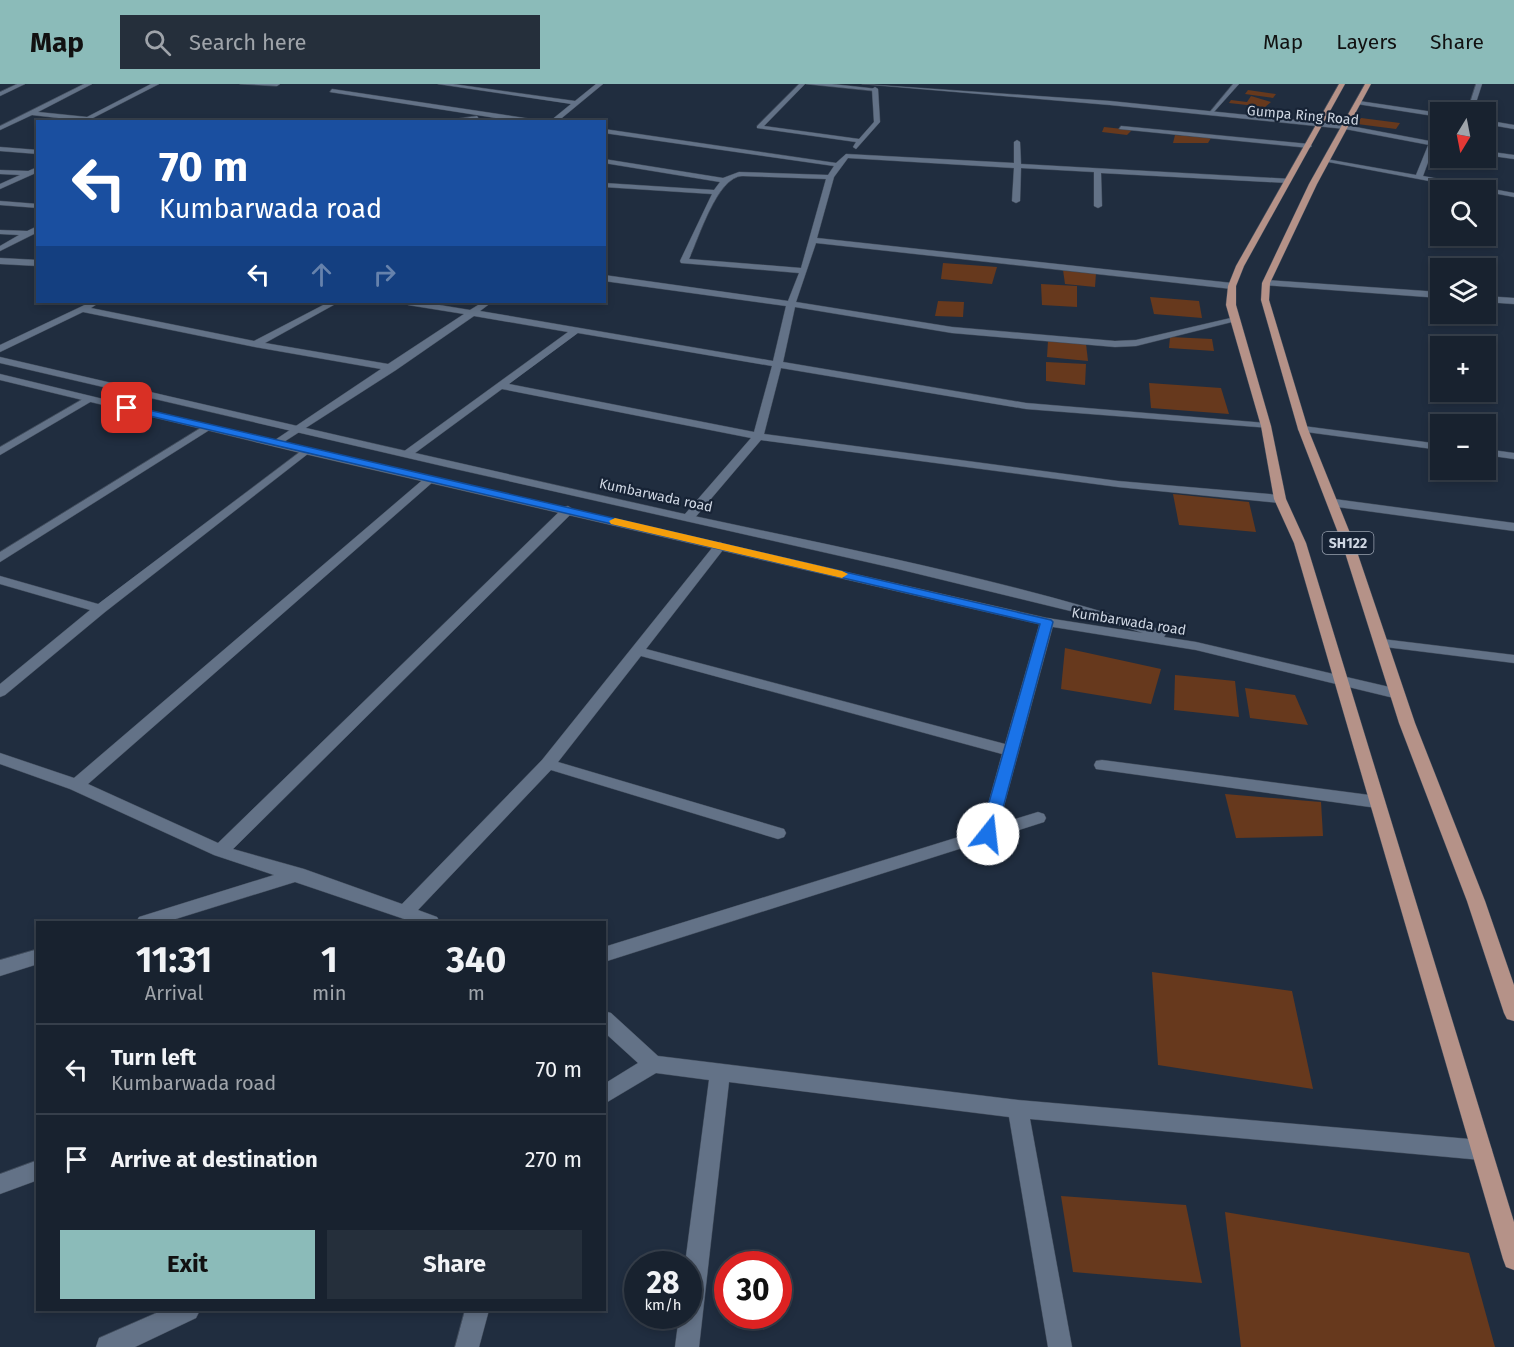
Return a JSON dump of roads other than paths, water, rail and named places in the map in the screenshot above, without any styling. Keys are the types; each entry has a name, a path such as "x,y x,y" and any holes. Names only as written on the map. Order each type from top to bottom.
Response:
{"main road":[{"path":"1342,84 1240,266 1232,286 1231,305 1266,426 1280,499 1300,543 1514,1259"},
{"path":"1266,283 1313,184 1368,84"},
{"name":"SH122","path":"1266,283 1265,300 1303,429 1334,503 1398,694 1476,901 1514,1013"}],"street":[{"path":"0,94 22,84"},
{"path":"0,128 89,84"},
{"path":"31,113 83,117 89,120 156,84"},
{"path":"243,84 277,84"},
{"path":"441,84 576,103"},
{"path":"591,84 599,85"},
{"path":"802,84 759,127 861,141"},
{"name":"Gumpa Ring Road","path":"809,84 1343,129 1430,143"},
{"name":"Gumpa Ring Road","path":"865,84 1210,112 1319,127"},
{"path":"1210,112 1236,84"},
{"path":"1473,102 1479,84"},
{"path":"555,120 599,85"},
{"path":"689,517 758,436 791,304 804,272 830,177 877,122 875,89"},
{"path":"332,91 486,118 512,120"},
{"path":"1359,103 1430,114"},
{"path":"468,120 486,118"},
{"path":"1496,124 1514,127"},
{"path":"1121,128 1309,146"},
{"path":"606,131 838,165"},
{"path":"1016,201 1017,142"},
{"path":"1419,177 1430,146"},
{"path":"0,149 36,152"},
{"path":"1496,155 1514,157"},
{"path":"846,156 1288,181"},
{"path":"606,161 724,180"},
{"path":"1326,161 1514,195"},
{"path":"0,187 36,170"},
{"path":"1097,170 1098,206"},
{"path":"0,172 36,174"},
{"path":"804,272 684,261 724,180 742,174 830,177"},
{"path":"606,192 702,178"},
{"path":"606,185 717,192"},
{"path":"0,203 36,206"},
{"path":"0,249 36,229"},
{"path":"0,232 28,233"},
{"path":"812,240 1232,286"},
{"path":"0,261 36,263"},
{"path":"606,278 791,304 952,330 1122,344 1136,343 1235,320"},
{"path":"1266,283 1430,294"},
{"path":"1496,300 1514,301"},
{"path":"0,349 95,303"},
{"path":"255,344 333,303"},
{"path":"414,303 1026,406 1266,426"},
{"path":"276,444 487,303"},
{"path":"82,309 255,344 392,368"},
{"path":"407,454 577,330"},
{"name":"Kumbarwada road","path":"0,360 689,517 1096,613 1196,646"},
{"name":"Kumbarwada road","path":"0,377 305,451 1047,622 1196,646"},
{"path":"501,386 758,436 1118,484 1280,499"},
{"path":"0,452 88,399"},
{"path":"0,558 207,427"},
{"path":"1303,429 1430,446"},
{"path":"0,692 100,609 305,451"},
{"path":"1496,454 1514,456"},
{"path":"76,785 430,479"},
{"path":"1334,503 1514,527"},
{"path":"220,851 568,510"},
{"path":"405,912 548,764 720,546"},
{"path":"0,580 100,609"},
{"path":"988,834 1047,622"},
{"path":"1382,643 1514,659"},
{"path":"1196,646 1398,694"},
{"path":"639,651 1011,751"},
{"path":"0,758 76,785 220,851 297,874 428,921"},
{"path":"548,764 778,833"},
{"path":"1102,765 1377,802"},
{"path":"606,954 1038,818"},
{"path":"148,921 297,874"},
{"path":"0,968 36,957"},
{"path":"606,1020 653,1064 1018,1109 1481,1150"},
{"path":"606,1094 653,1064"},
{"path":"687,1347 720,1072"},
{"path":"1018,1109 1060,1347"},
{"path":"0,1184 36,1171"},
{"path":"108,1347 186,1311"},
{"path":"467,1347 477,1311"}]}
